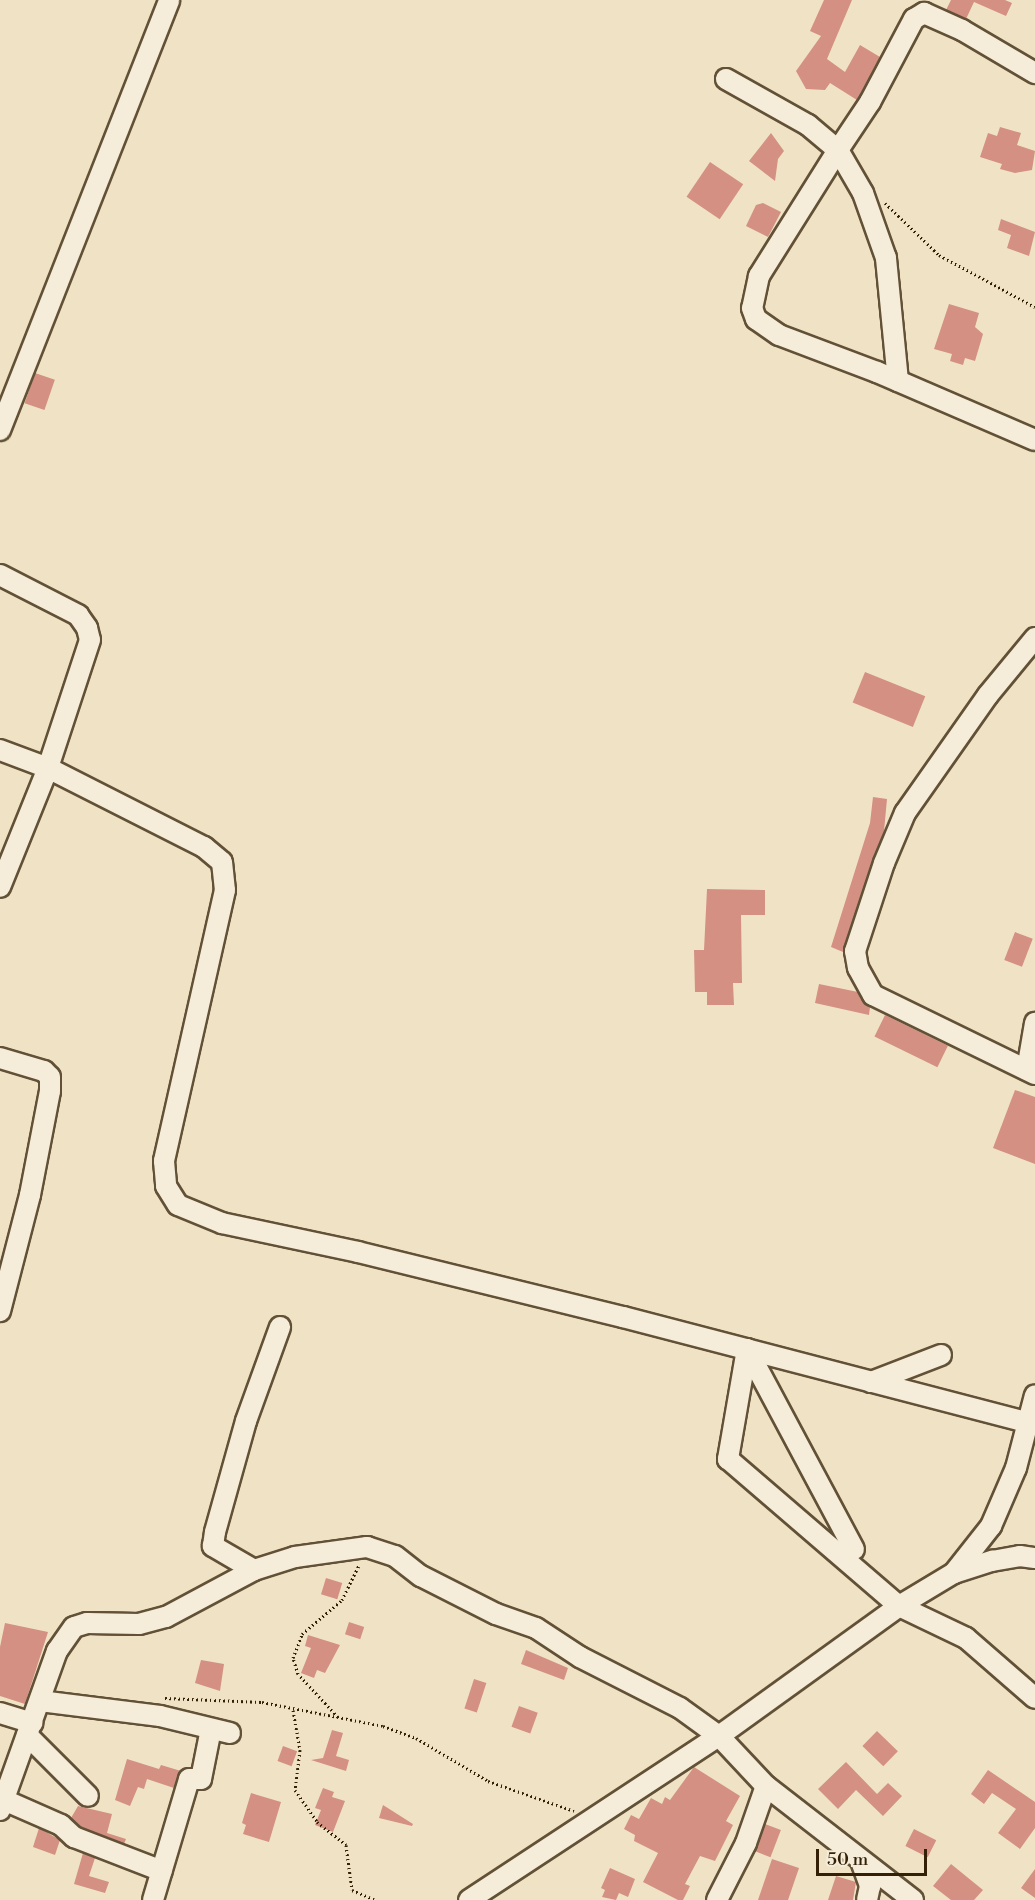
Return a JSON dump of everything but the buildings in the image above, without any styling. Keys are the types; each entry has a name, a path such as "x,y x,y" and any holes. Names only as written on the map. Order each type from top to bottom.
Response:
{"street":[{"path":"0,430 6,398 169,0"},
{"path":"1035,73 962,30 924,13 914,19 870,102 759,276 752,308 756,319 772,332 898,381 1035,440"},
{"path":"726,79 808,125 838,150 863,193 886,258 898,381"},
{"path":"0,575 78,615 87,628 90,640 48,768 0,887"},
{"path":"1035,638 988,695 906,813 884,863 855,951 858,968 873,995 1031,1072 1035,1023"},
{"path":"0,750 48,768 204,847 222,862 226,873 223,902 164,1161 166,1186 178,1205 222,1223 358,1252 1030,1422"},
{"path":"0,1058 44,1071 50,1077 50,1091 30,1195 0,1311"},
{"path":"254,1570 213,1546 214,1532 246,1420 280,1327"},
{"path":"747,1349 854,1549"},
{"path":"747,1349 728,1459 899,1606 966,1638 1035,1698"},
{"path":"871,1382 941,1356"},
{"path":"954,1573 992,1526 1016,1468 1030,1422 1035,1395"},
{"path":"162,1871 74,1837 61,1825 2,1805 57,1651 74,1627 139,1624 166,1617 254,1570 295,1557 367,1547 395,1556 421,1576 496,1614 536,1628 580,1657 680,1708 719,1736 766,1786 913,1900"},
{"path":"469,1900 719,1736 899,1606 954,1573 992,1560 1020,1556 1035,1558"},
{"path":"40,1701 160,1716 220,1731 201,1779 189,1779 153,1900"},
{"path":"0,1713 30,1729 88,1796"},
{"path":"717,1900 747,1843 766,1786"},
{"path":"861,1861 870,1886 867,1900"}],"path":[{"path":"879,197 939,255 1035,307"},
{"path":"338,1717 311,1683 298,1674 293,1658 302,1634 342,1600 367,1547"},
{"path":"162,1698 262,1702 293,1710 383,1726 416,1738 488,1781 534,1794 592,1819"},
{"path":"293,1710 300,1750 295,1790 317,1822 346,1845 352,1890 375,1900"}]}
